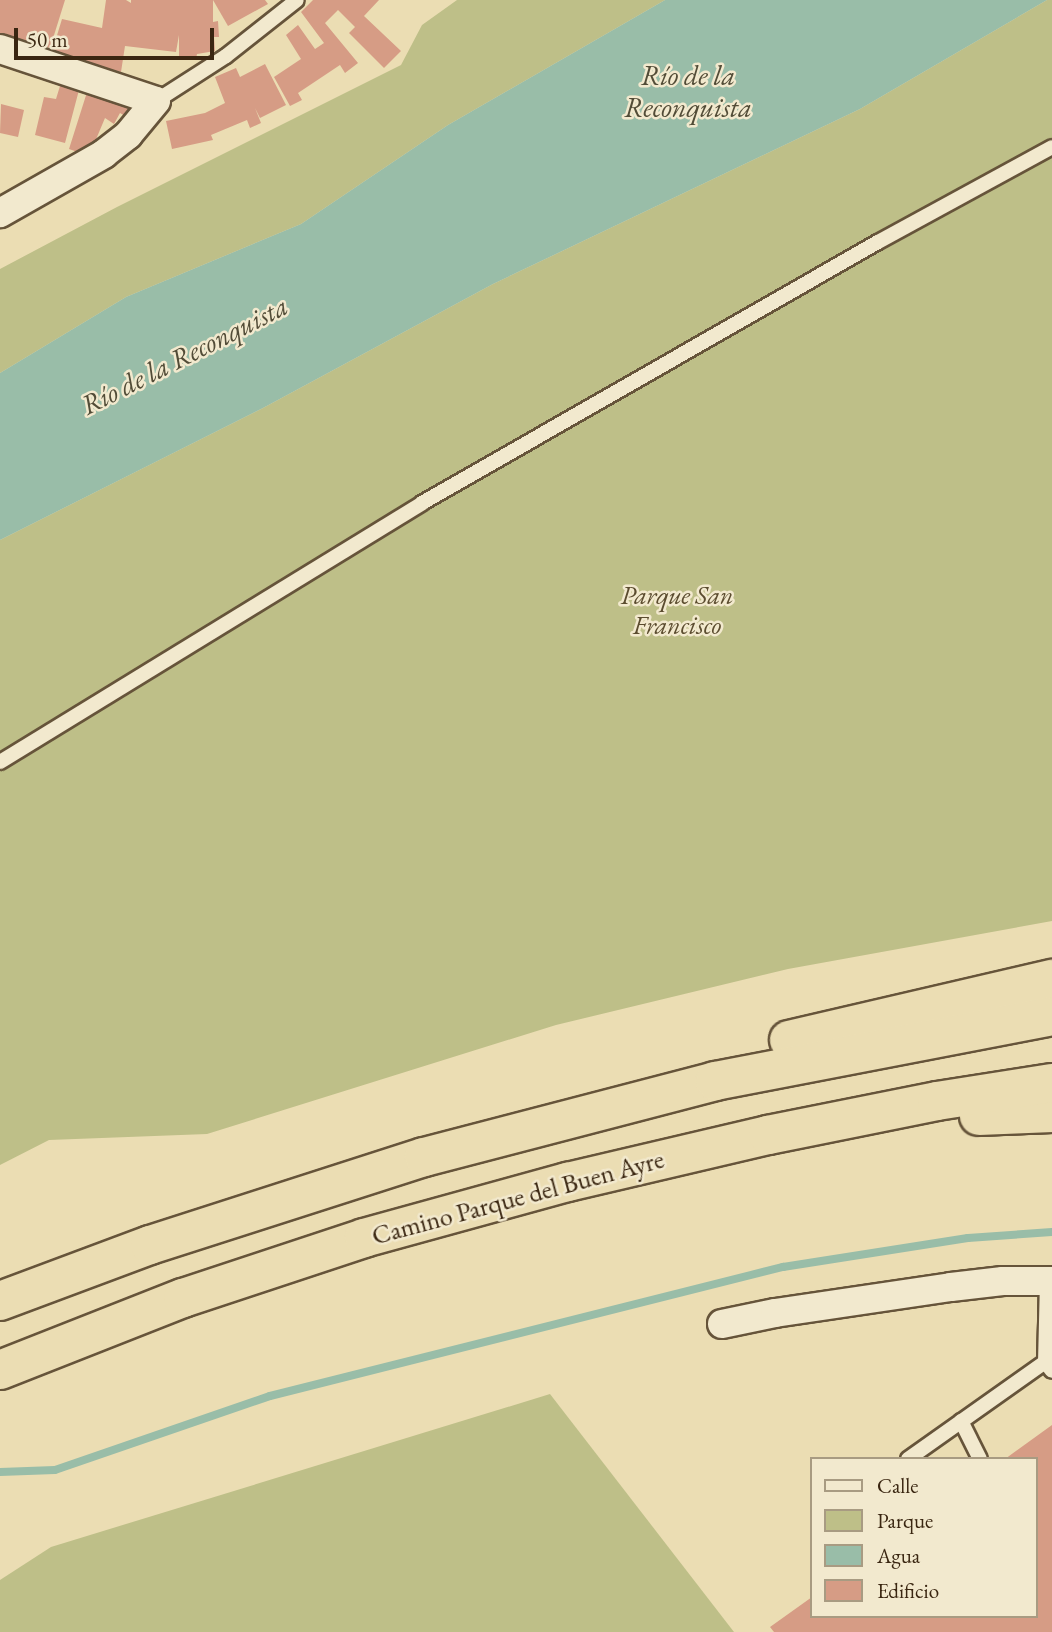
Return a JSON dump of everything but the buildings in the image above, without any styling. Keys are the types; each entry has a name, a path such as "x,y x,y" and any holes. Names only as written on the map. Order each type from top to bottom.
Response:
{"highway":[{"path":"0,1301 150,1245 424,1157 579,1099 717,1056 1052,979"},
{"path":"424,1157 715,1081 1052,1016"},
{"name":"Camino Parque del Buen Ayre","path":"0,1370 183,1298 365,1238 569,1182 768,1135 937,1101 1052,1083"},
{"path":"768,1135 995,1114 1052,1112"}],"street":[{"path":"0,49 156,101 128,135 104,154 0,213"},
{"path":"722,1324 775,1313 951,1287 1003,1281 1049,1281"}],"lane":[{"path":"156,101 226,56 298,0"},
{"path":"0,762 422,503 877,242 1052,147"},
{"path":"911,1457 961,1421 1048,1367 1049,1281"},
{"path":"961,1421 979,1457"}],"green space":[{"path":"457,0 665,0 448,125 301,224 126,297 0,373 0,269 117,207 401,65 422,25"},
{"name":"Parque San Francisco","path":"1047,0 1052,0 1052,921 788,969 556,1025 207,1134 49,1140 0,1165 0,540 263,408 493,284 860,109"},
{"path":"550,1394 734,1632 0,1632 0,1580 51,1547"}],"water":[{"name":"Río de la Reconquista","path":"665,0 1047,0 860,109 493,284 263,408 0,540 0,373 126,297 301,224 448,125"}],"waterway":[{"path":"0,1472 55,1470 270,1396 783,1267 968,1238 1052,1232"}]}
